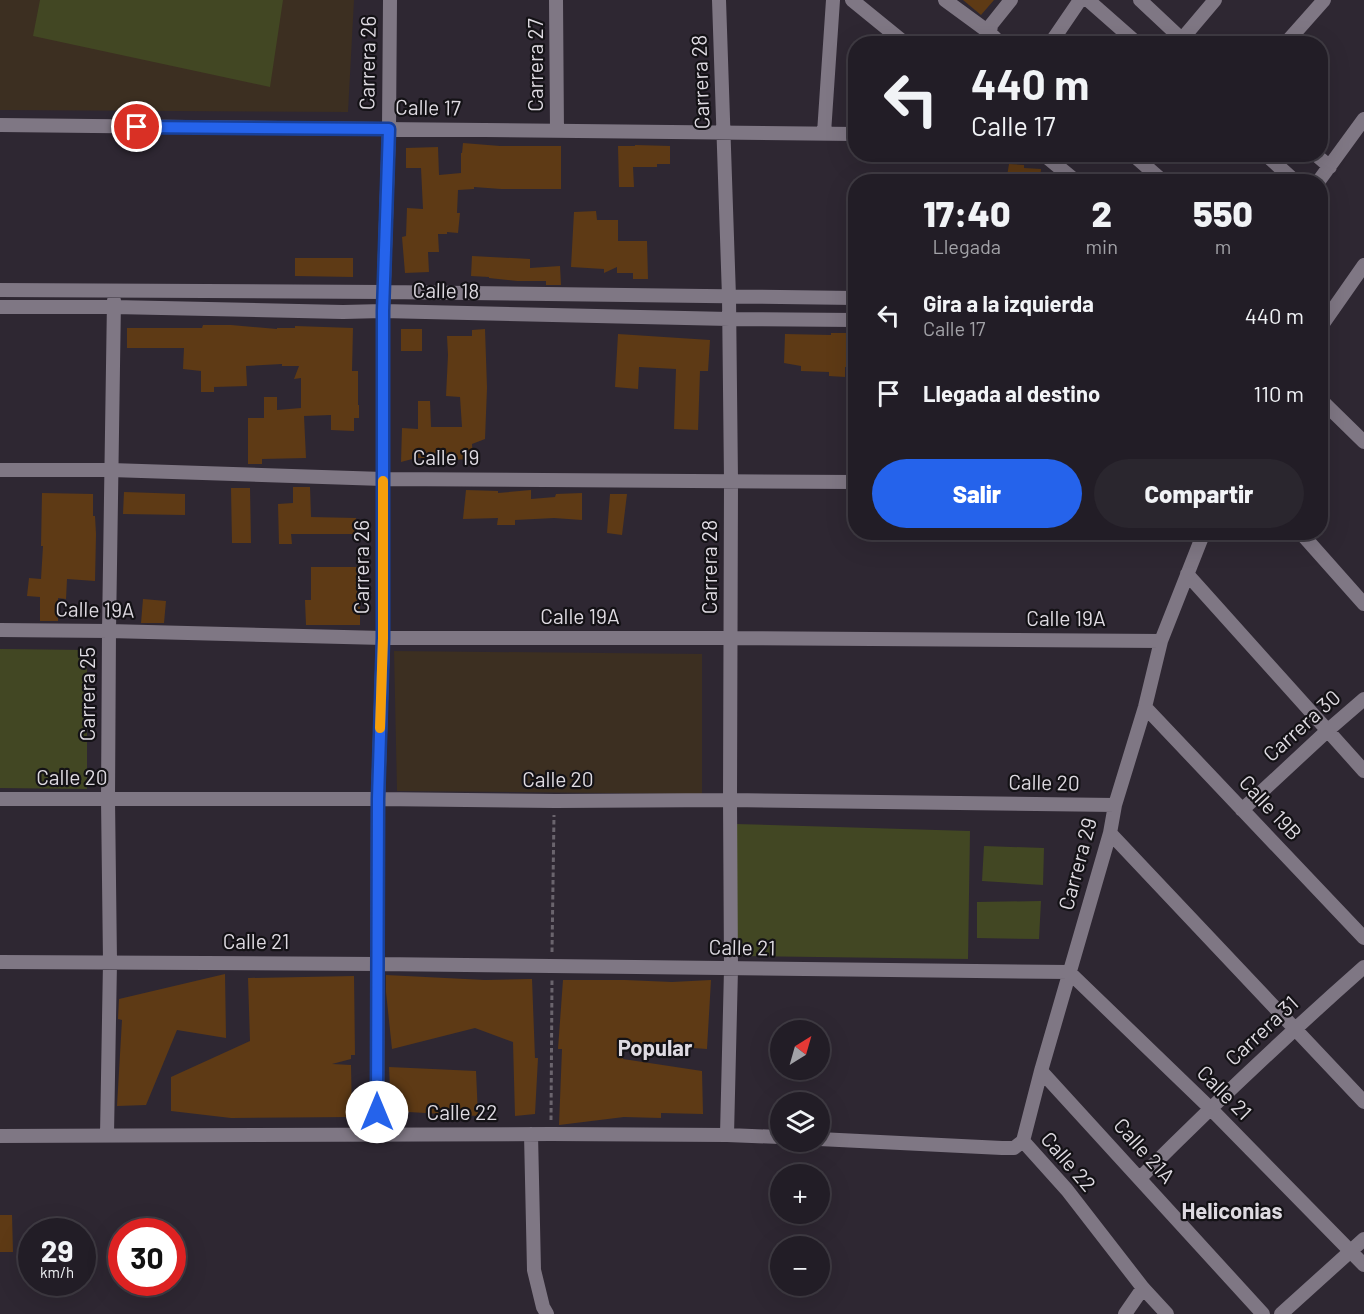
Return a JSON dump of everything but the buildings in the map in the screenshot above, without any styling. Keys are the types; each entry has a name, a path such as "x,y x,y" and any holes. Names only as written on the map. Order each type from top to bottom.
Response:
{"street":[{"name":"Carrera 26","path":"377,1134 378,799 383,638 383,311 389,129 390,0"},
{"name":"Carrera 27","path":"556,0 556,131"},
{"name":"Carrera 28","path":"719,0 729,297 731,481 730,969 727,1135"},
{"path":"824,133 833,0"},
{"path":"852,0 896,36"},
{"path":"945,0 993,36"},
{"path":"990,33 991,25 1011,0"},
{"path":"1055,36 1080,0"},
{"path":"1088,0 1129,36"},
{"path":"1140,0 1180,36"},
{"path":"1189,36 1215,0"},
{"path":"1292,36 1324,0"},
{"path":"1324,174 1364,119"},
{"name":"Calle 17","path":"0,125 848,134"},
{"path":"1053,162 1067,174"},
{"path":"1141,162 1155,174"},
{"path":"1274,162 1287,174"},
{"path":"1325,162 1330,167"},
{"path":"1328,317 1364,265"},
{"name":"Calle 18","path":"0,290 848,298"},
{"name":"Carrera 25","path":"107,1135 110,962 109,631 114,290"},
{"name":"Calle 18","path":"0,308 114,307 848,320"},
{"path":"1328,407 1364,442"},
{"name":"Calle 19","path":"0,470 111,470 383,479 848,482"},
{"name":"Carrera 29","path":"1023,1141 1110,833 1115,805 1145,707 1161,641 1201,540"},
{"path":"1306,540 1364,604"},
{"path":"1187,574 1364,771"},
{"name":"Calle 19A","path":"0,630 383,638 1161,641"},
{"name":"Carrera 30","path":"1242,810 1364,699"},
{"name":"Calle 19B","path":"1145,707 1364,938"},
{"name":"Calle 20","path":"0,800 730,800 1115,805"},
{"path":"1110,833 1364,1102"},
{"name":"Calle 21","path":"0,962 1069,972 1210,1108 1364,1265"},
{"name":"Carrera 31","path":"1140,1178 1210,1108 1364,967"},
{"name":"Calle 21A","path":"1041,1071 1263,1314"},
{"path":"531,1134 534,1270 543,1307 547,1314"},
{"name":"Calle 22","path":"0,1136 531,1134 770,1137"},
{"name":"Calle 22","path":"830,1140 1002,1148 1014,1148 1023,1141 1067,1190 1143,1288 1167,1314"},
{"path":"1281,1314 1364,1239"},
{"path":"1125,1314 1143,1288"}],"shaded area":[{"path":"0,0 354,0 348,112 0,110"},
{"path":"394,651 702,654 702,794 397,791"}],"green space":[{"path":"40,0 283,0 270,87 33,36"},
{"path":"0,649 87,650 87,789 0,788"},
{"path":"735,824 970,831 968,959 736,956"},
{"path":"984,846 1044,848 1043,885 982,881"},
{"path":"1041,901 1039,939 977,938 977,902"}],"slow traffic":[{"path":"380,728 383,638 383,481"}],"district":[{"name":"Popular","path":"655,1048"},
{"name":"Heliconias","path":"1232,1211"}],"route":[{"path":"137,127 389,129 383,311 383,638 378,799 377,1112"}]}
